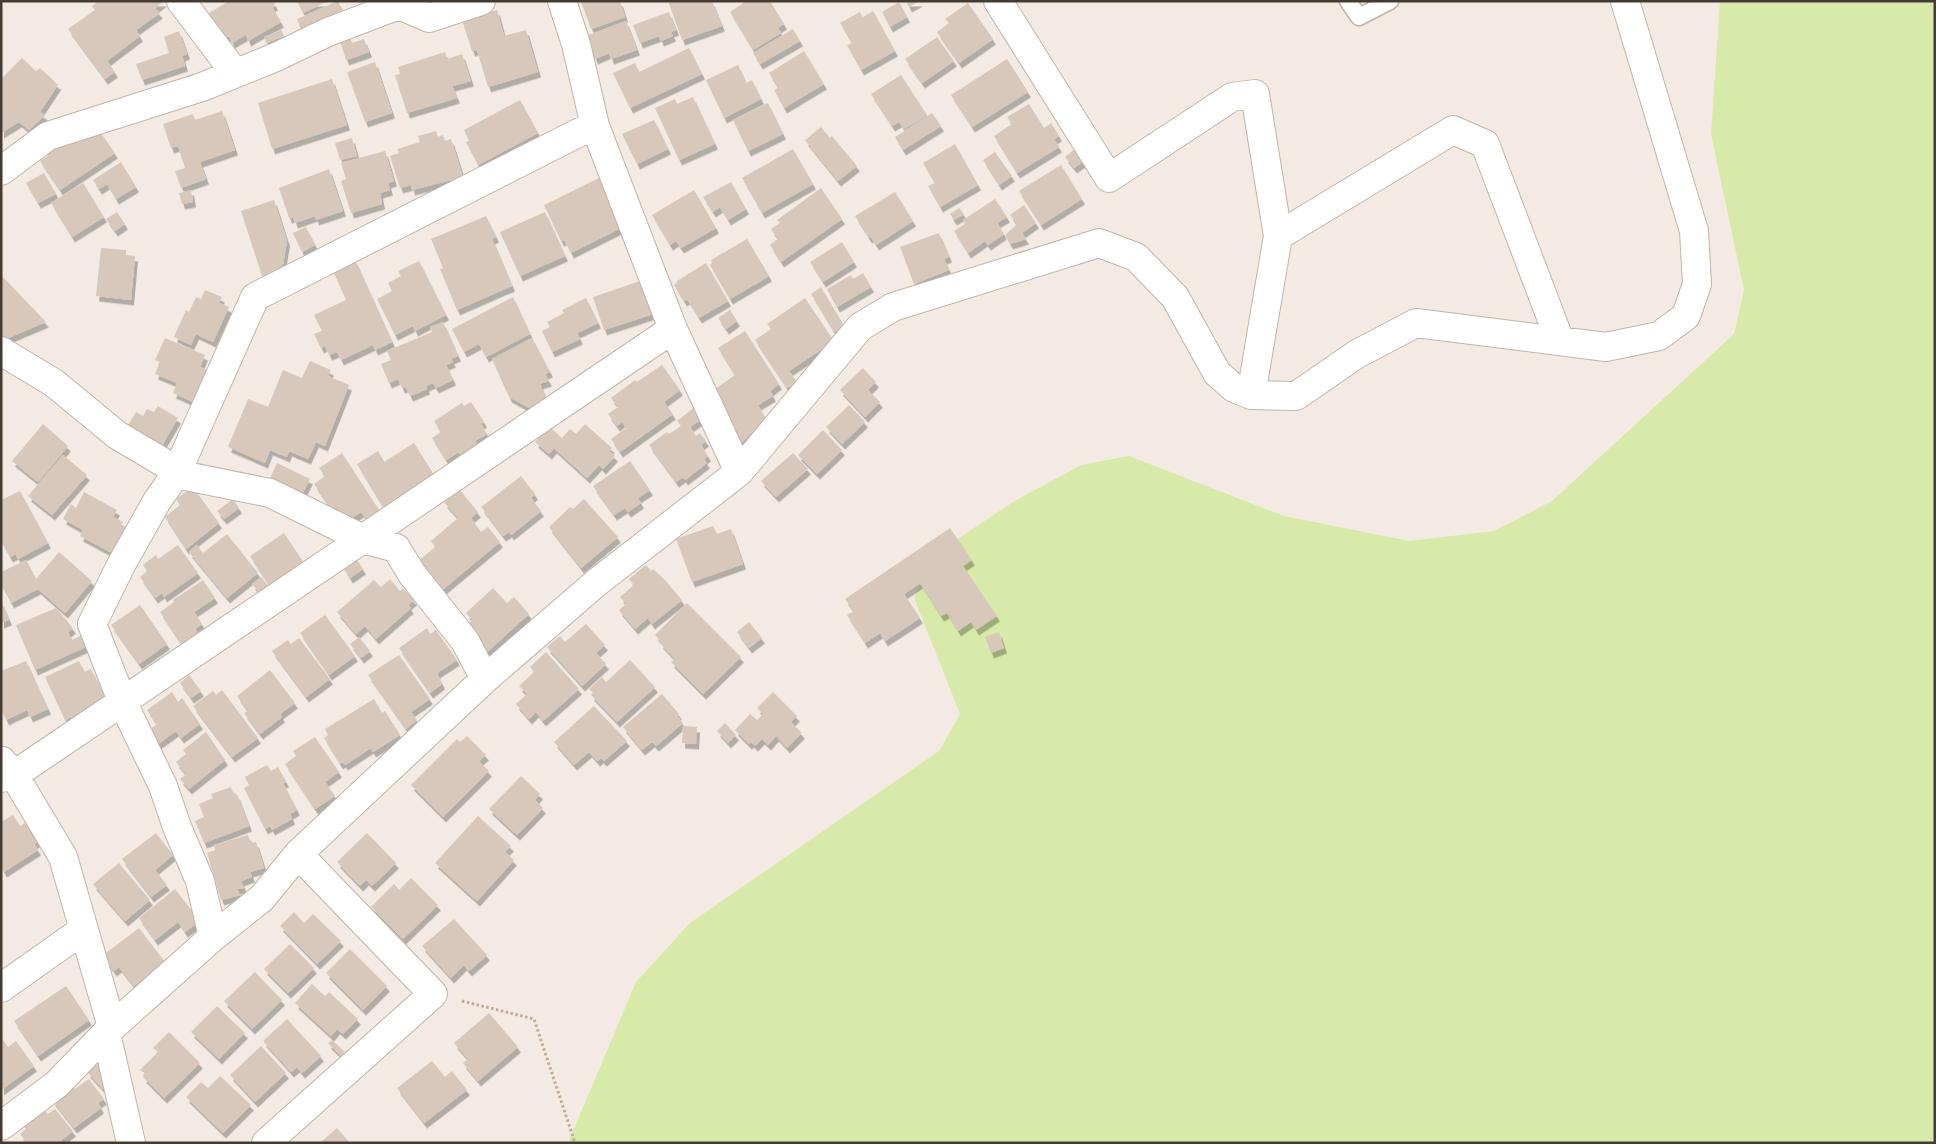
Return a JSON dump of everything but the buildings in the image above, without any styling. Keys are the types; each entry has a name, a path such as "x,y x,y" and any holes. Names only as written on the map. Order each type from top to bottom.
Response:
{"street":[{"path":"181,1 235,73"},
{"path":"1,171 48,136 202,87 276,57 328,32 399,5 429,18 481,1"},
{"path":"562,1 576,44 595,126 673,329 739,472"},
{"path":"998,1 1109,178 1232,97 1255,94 1278,236 1251,395"},
{"path":"1,1126 57,1084 109,1030 212,937 262,898 298,854 485,679 596,583 739,472 860,327 894,307 1099,243 1136,257 1175,298 1218,373 1234,388 1251,395 1296,396 1357,354 1416,323 1606,347 1659,336 1686,316 1697,284 1694,231 1625,1"},
{"path":"212,937 200,881 177,827 163,786 122,701 92,624 121,565 176,474 255,297 595,126"},
{"path":"1278,236 1453,130 1485,144 1560,341"},
{"path":"130,1143 109,1030 84,930 63,857 6,771 122,701 673,329"},
{"path":"1,351 54,383 117,435 171,467 176,474 270,494 362,539 396,548 412,574 465,642 485,679"},
{"path":"266,1143 433,994 298,854"},
{"path":"1,988 84,930"}],"lane":[{"path":"1348,1 1358,17 1390,1"}],"path":[{"path":"433,994 534,1019 575,1143"}],"green space":[{"path":"1720,1 1935,1 1935,1143 568,1143 636,982 690,923 939,751 960,714 914,598 938,552 1013,502 1081,465 1129,456 1284,516 1409,541 1494,531 1552,501 1734,334 1744,290 1711,134"}]}
